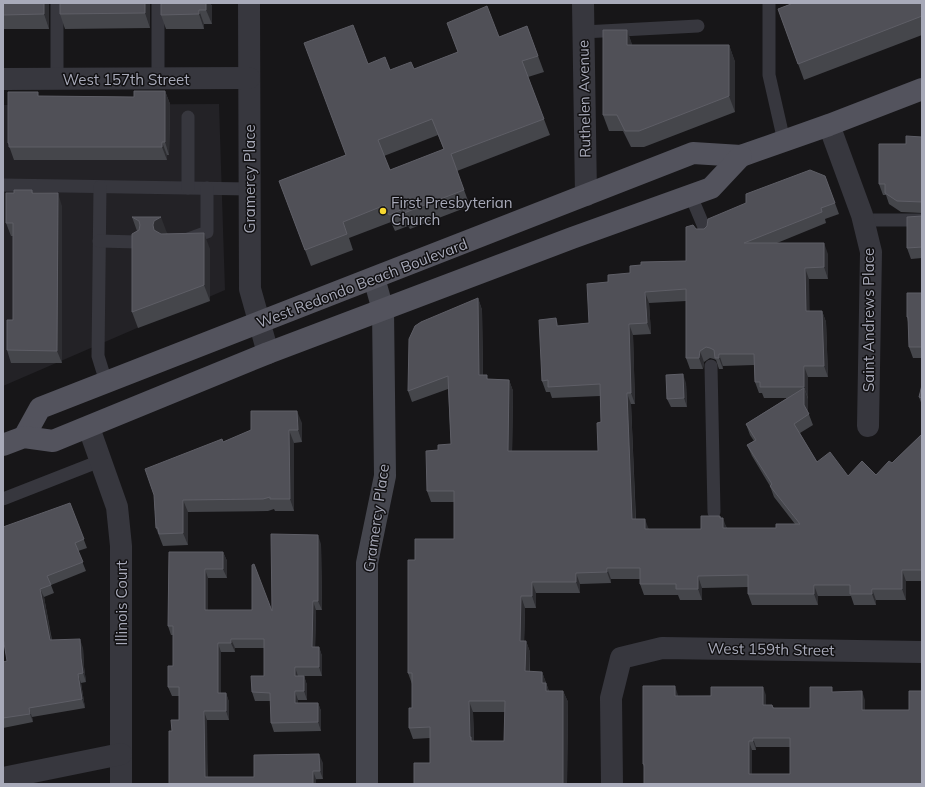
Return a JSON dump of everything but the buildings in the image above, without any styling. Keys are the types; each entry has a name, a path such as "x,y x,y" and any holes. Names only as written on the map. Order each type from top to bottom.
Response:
{"main road":[{"name":"West Redondo Beach Boulevard","path":"740,156 711,188 691,196 572,238 268,353 53,442 24,437 40,408 586,195 693,154 740,156 829,125 922,88"},
{"path":"3,444 24,437"}],"street":[{"name":"Gramercy Place","path":"249,3 250,289 268,353"},
{"name":"Ruthelen Avenue","path":"583,3 586,195"},
{"name":"West 157th Street","path":"3,79 249,78"},
{"name":"Saint Andrews Place","path":"829,125 863,220 871,252 868,426"},
{"name":"Gramercy Place","path":"367,784 367,563 385,476 383,310 374,278"},
{"name":"Illinois Court","path":"89,428 116,507 121,546 121,784"},
{"name":"West 159th Street","path":"612,784 611,698 621,658 662,648 922,652"},
{"path":"3,778 121,754"}],"lane":[{"path":"57,3 57,79"},
{"path":"158,3 158,79"},
{"path":"769,3 769,75 784,141"},
{"path":"583,32 698,26"},
{"path":"188,117 188,188"},
{"path":"3,185 249,189"},
{"path":"100,187 98,356 106,382"},
{"path":"174,242 182,242 207,232 207,188"},
{"path":"691,196 704,227 704,233"},
{"path":"863,220 922,220"},
{"path":"99,241 138,242"},
{"path":"711,366 714,512"},
{"path":"3,499 100,461"}],"shaded area":[{"path":"219,104 225,290 3,386 3,105"}],"place":[{"name":"First Presbyterian Church","path":"383,211"}]}
